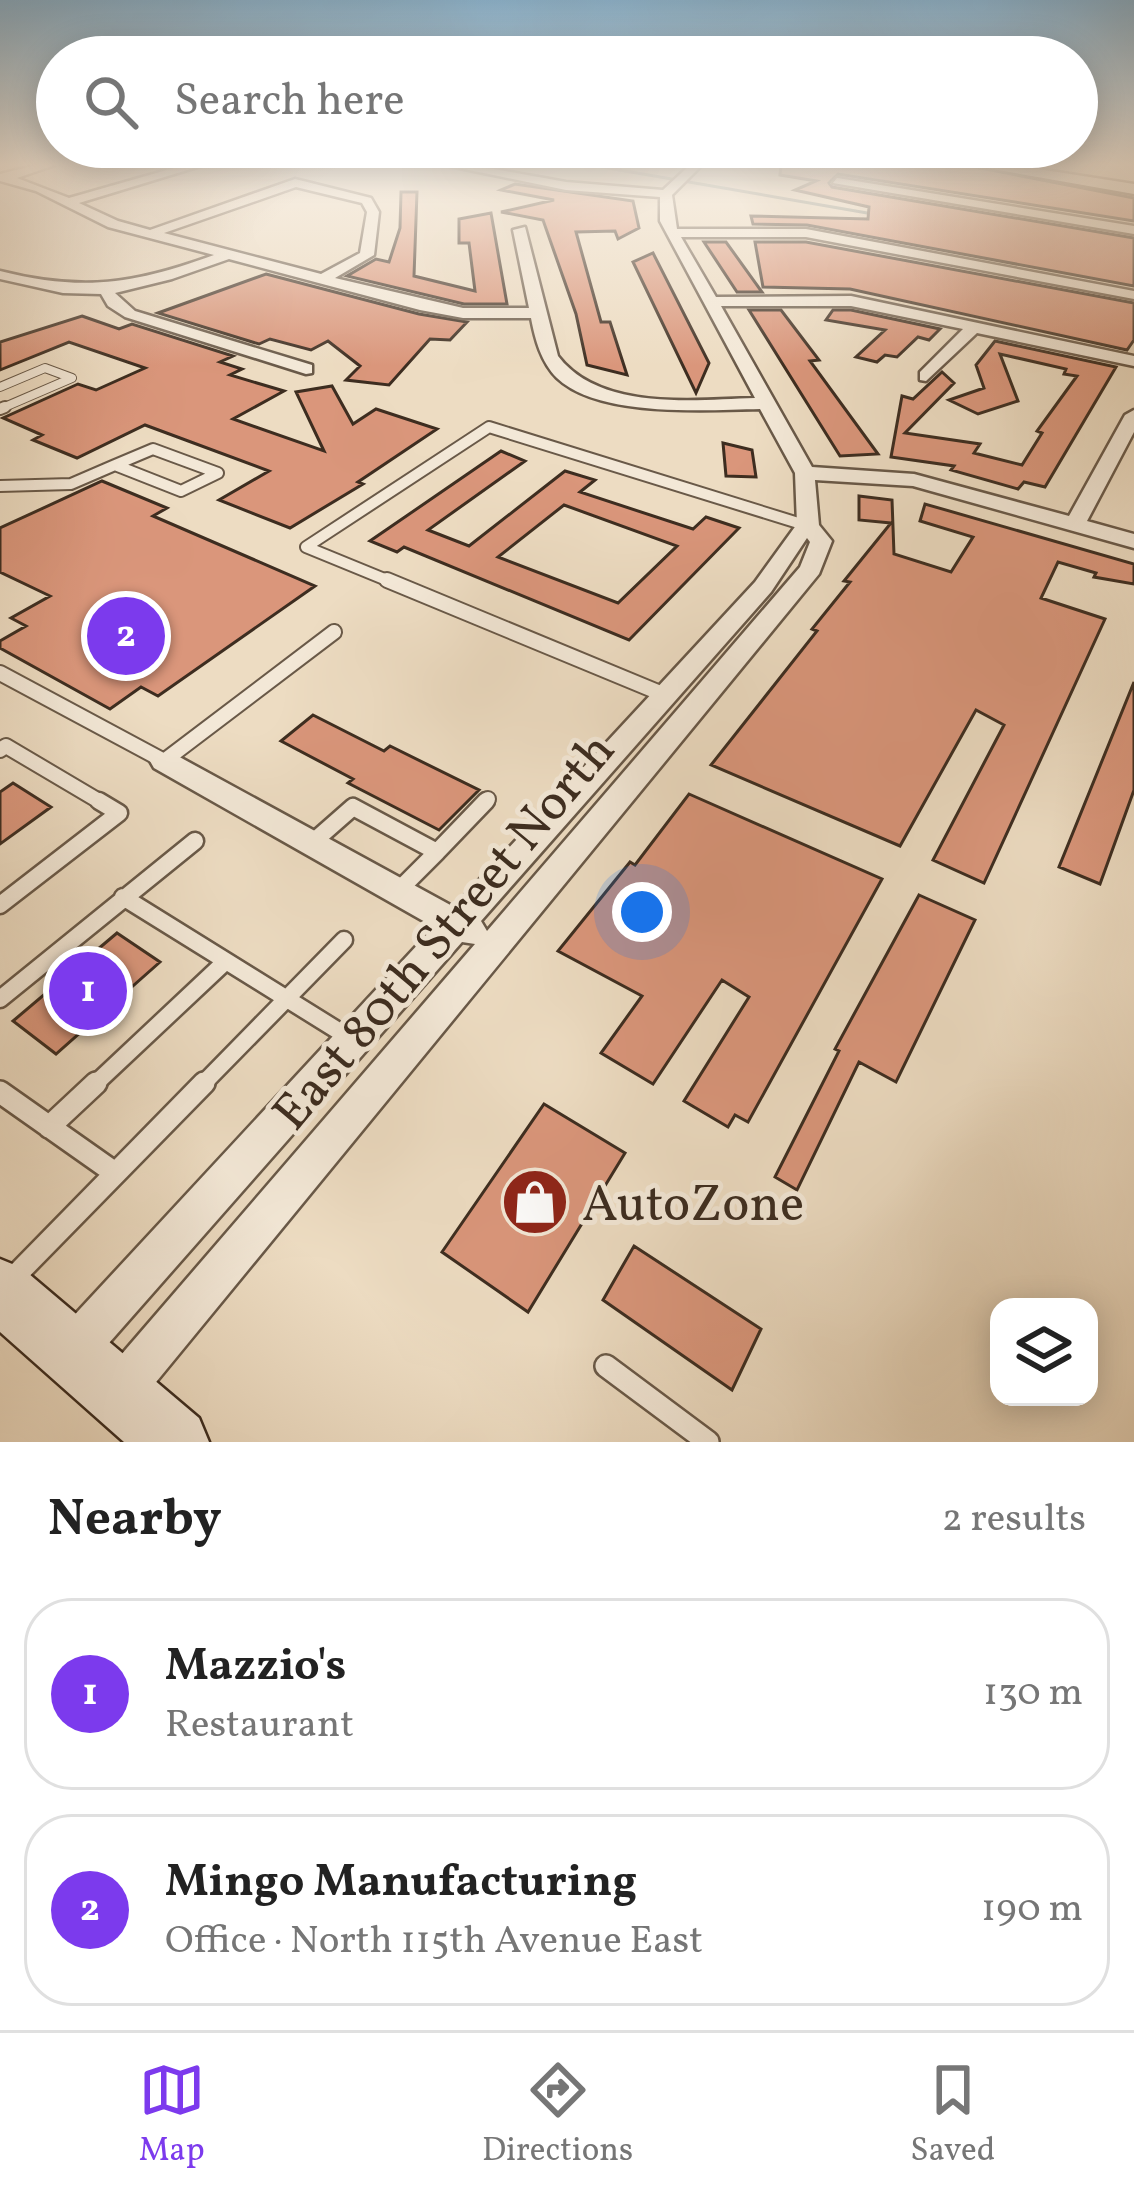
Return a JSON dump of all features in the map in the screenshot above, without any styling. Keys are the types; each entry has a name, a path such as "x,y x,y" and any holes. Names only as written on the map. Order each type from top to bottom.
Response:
{"street":[{"path":"141,231 448,311 540,313"},
{"path":"150,234 158,231"},
{"path":"323,279 367,255 370,231"},
{"path":"520,231 550,357 566,378 578,385 665,404 769,404"},
{"path":"672,233 806,233 1134,296"},
{"name":"East 80th Street North","path":"94,1372 495,946 811,569 821,541 808,526 806,473 672,233"},
{"path":"0,275 55,291 106,291 163,279 226,255"},
{"path":"106,291 113,303 130,314 306,370"},
{"path":"710,302 832,299 1134,361"},
{"path":"926,376 974,327"},
{"path":"1075,524 1134,415"},
{"path":"806,473 914,480 1134,541"},
{"name":"East 80th Street North","path":"94,1372 353,1040 763,586 783,561 794,536 808,526"},
{"path":"164,761 495,946"},
{"path":"0,1290 176,1442"}],"lane":[{"path":"0,387 45,368 72,378 0,409"},
{"path":"665,695 306,547 489,427 808,526"},
{"path":"0,486 52,488 153,449 218,473 182,491 115,465"},
{"path":"0,674 164,761 334,632"},
{"path":"0,750 6,746 119,813 0,905"},
{"path":"398,890 488,799"},
{"path":"312,843 353,807 437,851"},
{"path":"0,999 195,841"},
{"path":"123,897 353,1040"},
{"path":"0,1290 344,940"},
{"path":"49,1126 226,962"},
{"path":"0,1092 115,1173"},
{"path":"606,1366 708,1442"}],"building":[{"path":"399,231 416,231 414,276 475,291 469,243 459,243 459,231 494,231 507,304 464,304 347,276 376,259 389,262"},
{"path":"547,231 604,231 576,232 601,322 610,322 627,375 587,365 576,314"},
{"path":"841,231 1094,231 1134,238 1134,286"},
{"path":"704,242 726,242 762,292 737,292"},
{"path":"755,242 806,242 1134,303 1134,340 1127,350 850,289 763,287"},
{"path":"653,253 709,363 696,393 633,262"},
{"path":"266,274 467,322 450,340 430,339 389,385 346,380 360,366 328,341 311,350 270,339 259,344 158,313"},
{"path":"749,310 781,310 819,360 810,361 878,454 840,456"},
{"path":"833,310 940,329 929,340 918,337 897,357 885,355 877,362 856,357 885,330 826,320"},
{"path":"82,316 119,329 132,324 233,356 220,362 242,369 230,375 284,391 233,419 324,451 296,392 332,386 353,424 376,409 437,429 358,482 363,484 290,528 219,500 269,471 145,425 77,458 33,440 42,435 3,418 78,384 96,390 145,368 69,342 0,370 0,342"},
{"path":"995,341 1116,367 1045,487 1024,482 1018,489 951,470 954,466 891,457 902,396 913,399 942,372 954,383 905,433 980,444 974,453 1022,465 1042,433 1037,431 1077,376 1064,374 1066,369 1000,354 1018,401 978,414 949,400 984,388 976,365"},
{"path":"723,443 752,450 756,477 726,476"},
{"path":"501,451 525,461 428,530 469,546 565,471 595,480 580,492 693,529 706,517 739,528 629,640 404,547 397,552 370,541","holes":["564,505 677,546 618,603 498,557"]},
{"path":"102,481 167,508 153,516 315,586 158,696 141,687 110,709 0,648 0,641 26,626 11,618 50,596 0,572 0,528"},
{"path":"859,496 892,500 894,554 951,572 973,537 920,521 925,504 1134,564 1134,584 1094,577 1096,573 1058,562 1041,598 1105,619 984,883 933,860 1004,725 976,710 900,846 711,765 817,631 812,629 850,582 844,581 891,523 859,520"},
{"path":"1134,682 1134,790 1100,884 1059,867"},
{"path":"313,715 479,790 439,830 348,783 353,779 281,741"},
{"path":"13,783 51,807 0,844 0,792"},
{"path":"689,794 882,879 748,1122 735,1115 728,1127 684,1101 749,997 722,980 653,1084 601,1053 642,996 558,951 630,862 635,865"},
{"path":"919,895 975,920 896,1082 859,1062 797,1190 775,1177 839,1051 835,1049"},
{"path":"117,933 160,962 56,1054 13,1021"},
{"name":"AutoZone","path":"544,1104 625,1153 528,1312 442,1252"},
{"path":"634,1246 761,1329 732,1390 603,1300"}],"place":[{"name":"Mingo Manufacturing","path":"126,636"},
{"name":"Mazzio's","path":"88,991"},
{"name":"AutoZone","path":"535,1202"}]}
